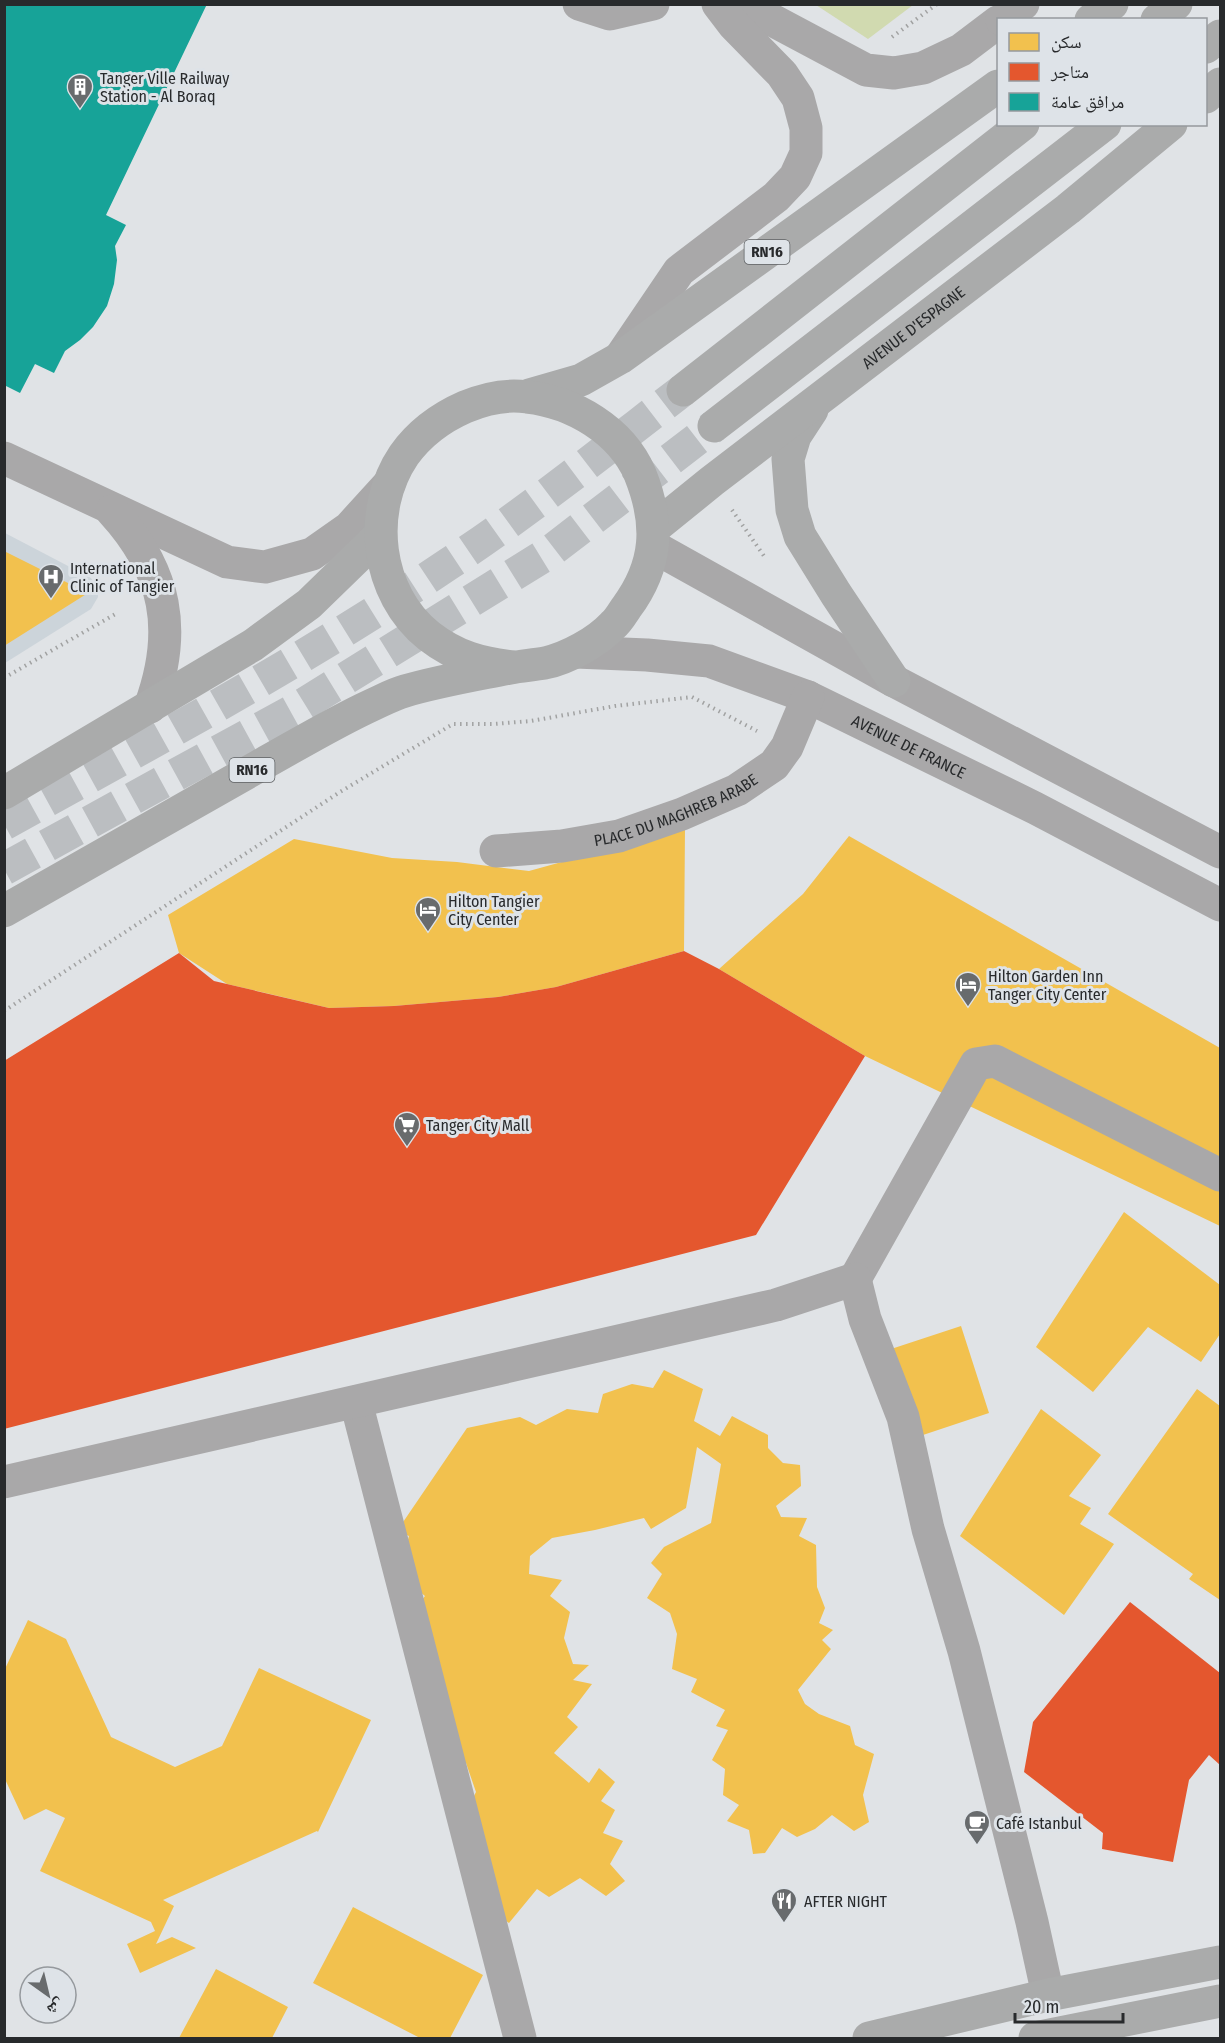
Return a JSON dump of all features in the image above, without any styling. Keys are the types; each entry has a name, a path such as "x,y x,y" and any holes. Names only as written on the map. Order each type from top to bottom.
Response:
{"main road":[{"path":"1094,18 1112,4"},
{"path":"1159,18 1176,4"},
{"path":"1207,46 1221,36"},
{"path":"1207,96 1221,84"},
{"name":"RN16","path":"515,667 486,664 458,655 428,636 408,614 393,590 384,563 380,535 389,484 404,456 424,432 448,414 476,402 502,397 525,396 581,380 620,358 997,87"},
{"path":"683,390 1020,126"},
{"path":"714,426 1102,126"},
{"name":"AVENUE D'ESPAGNE","path":"654,537 712,481 1068,209 1169,126"},
{"name":"RN16","path":"4,911 334,723 402,692 515,667 546,663 576,652 613,626 640,590 654,537 650,502 638,470 617,441 591,418 559,403 525,396"},
{"path":"819,398 795,436 788,459 792,510 800,536 894,681"},
{"path":"4,793 253,645 309,604 380,535"},
{"path":"869,2038 1048,1995 1221,1962"},
{"path":"1035,2038 1221,2001"}],"street":[{"path":"579,4 610,14 653,4"},
{"path":"620,358 679,271 776,197 795,177 806,153 806,128 798,98 782,74 734,25 718,4"},
{"path":"742,4 867,70 894,73 923,68 961,50 997,23"},
{"path":"1005,18 1023,4"},
{"path":"4,459 227,562 265,567 312,554 349,528 389,484"},
{"path":"107,505 132,533 151,567 163,603 166,630 165,656 160,682 150,707"},
{"path":"654,537 894,681 1221,852"},
{"name":"AVENUE DE FRANCE","path":"576,652 709,661 808,697 1025,803 1221,905"},
{"name":"PLACE DU MAGHREB ARABE","path":"496,851 562,846 619,836 682,814 737,790 774,765 787,747 808,697"},
{"path":"4,1482 776,1305 855,1279 976,1064 995,1061 1221,1175"},
{"path":"855,1279 865,1319 903,1417 928,1529 964,1651 1048,1995"},
{"path":"356,1402 520,2038"}],"path":[{"path":"712,481 764,556"},
{"path":"4,678 117,613"},
{"path":"4,1011 340,792 453,724 531,721 615,706 692,697 787,747"}],"shaded area":[{"name":"International Clinic of Tangier","path":"5,533 91,578 98,590 98,597 91,609 5,663"}],"green space":[{"path":"913,4 868,39 816,5"}],"building: سكن":[{"path":"4,551 88,593 4,646"},
{"name":"Hilton Tangier City Center","path":"685,828 684,951 556,987 498,997 394,1006 329,1008 227,984 179,953 168,915 294,839 392,858 457,862 529,871"},
{"name":"Hilton Garden Inn Tanger City Center","path":"849,836 1220,1048 1220,1226 865,1056 719,969 803,894"},
{"path":"1124,1212 1220,1285 1220,1334 1201,1362 1148,1327 1093,1392 1036,1347"},
{"path":"961,1326 989,1413 911,1439 882,1352"},
{"path":"664,1370 703,1389 694,1421 720,1436 732,1416 768,1435 768,1448 783,1463 800,1465 801,1486 776,1506 781,1517 807,1518 799,1536 816,1545 817,1587 825,1608 819,1623 833,1630 822,1640 831,1649 798,1690 805,1704 819,1714 850,1726 855,1745 874,1754 863,1795 869,1822 854,1831 832,1815 815,1829 797,1837 782,1828 765,1853 753,1854 749,1830 727,1821 739,1805 723,1795 725,1769 712,1760 728,1730 716,1726 725,1710 691,1692 697,1679 672,1669 677,1634 670,1613 647,1598 662,1574 651,1563 664,1547 711,1523 721,1464 697,1447 686,1508 651,1529 644,1518 552,1538 530,1556 529,1574 562,1580 550,1596 570,1612 564,1638 573,1664 589,1665 573,1680 592,1684 567,1717 578,1727 554,1753 589,1783 599,1768 615,1782 601,1801 615,1810 603,1833 623,1841 610,1864 625,1881 606,1896 580,1878 549,1897 537,1889 509,1923 496,1914 460,1823 476,1792 466,1763 438,1748 403,1626 425,1596 414,1587 400,1568 409,1536 397,1531 467,1428 520,1417 536,1425 567,1409 598,1413 603,1394 632,1384 653,1388"},
{"path":"1197,1389 1220,1406 1220,1600 1189,1579 1193,1574 1108,1514"},
{"path":"1041,1409 1101,1455 1069,1496 1091,1508 1080,1524 1114,1544 1064,1615 960,1536"},
{"path":"28,1620 66,1639 111,1737 175,1767 222,1746 259,1668 371,1720 318,1832 163,1900 174,1906 156,1944 172,1937 196,1948 140,1973 127,1944 155,1931 151,1922 40,1871 65,1818 46,1809 24,1820 4,1777 4,1671"},
{"path":"353,1907 483,1975 450,2038 420,2038 313,1983"},
{"path":"216,1969 288,2007 272,2038 179,2038"}],"building: متاجر":[{"name":"Tanger City Mall","path":"684,951 719,969 865,1056 756,1235 4,1429 4,1061 179,953 214,981 329,1008 394,1006 498,997 556,987"},
{"path":"1130,1602 1220,1673 1220,1765 1209,1755 1189,1780 1173,1862 1102,1849 1103,1833 1024,1772 1033,1722"}],"building: مرافق عامة":[{"name":"Tanger Ville Railway Station - Al Boraq","path":"4,4 207,4 106,215 126,225 115,246 117,260 114,284 107,306 93,327 65,351 54,373 35,364 20,393 4,385"}],"tunnel":[{"path":"4,824 286,666 396,598 509,522 683,390"},
{"path":"4,869 296,709 547,554 714,426"}],"place":[{"name":"Tanger Ville Railway Station - Al Boraq","path":"80,110"},
{"name":"International Clinic of Tangier","path":"51,600"},
{"name":"Hilton Tangier City Center","path":"428,933"},
{"name":"Hilton Garden Inn Tanger City Center","path":"968,1008"},
{"name":"Tanger City Mall","path":"407,1148"},
{"name":"Café Istanbul","path":"977,1846"},
{"name":"AFTER NIGHT","path":"784,1924"}]}
